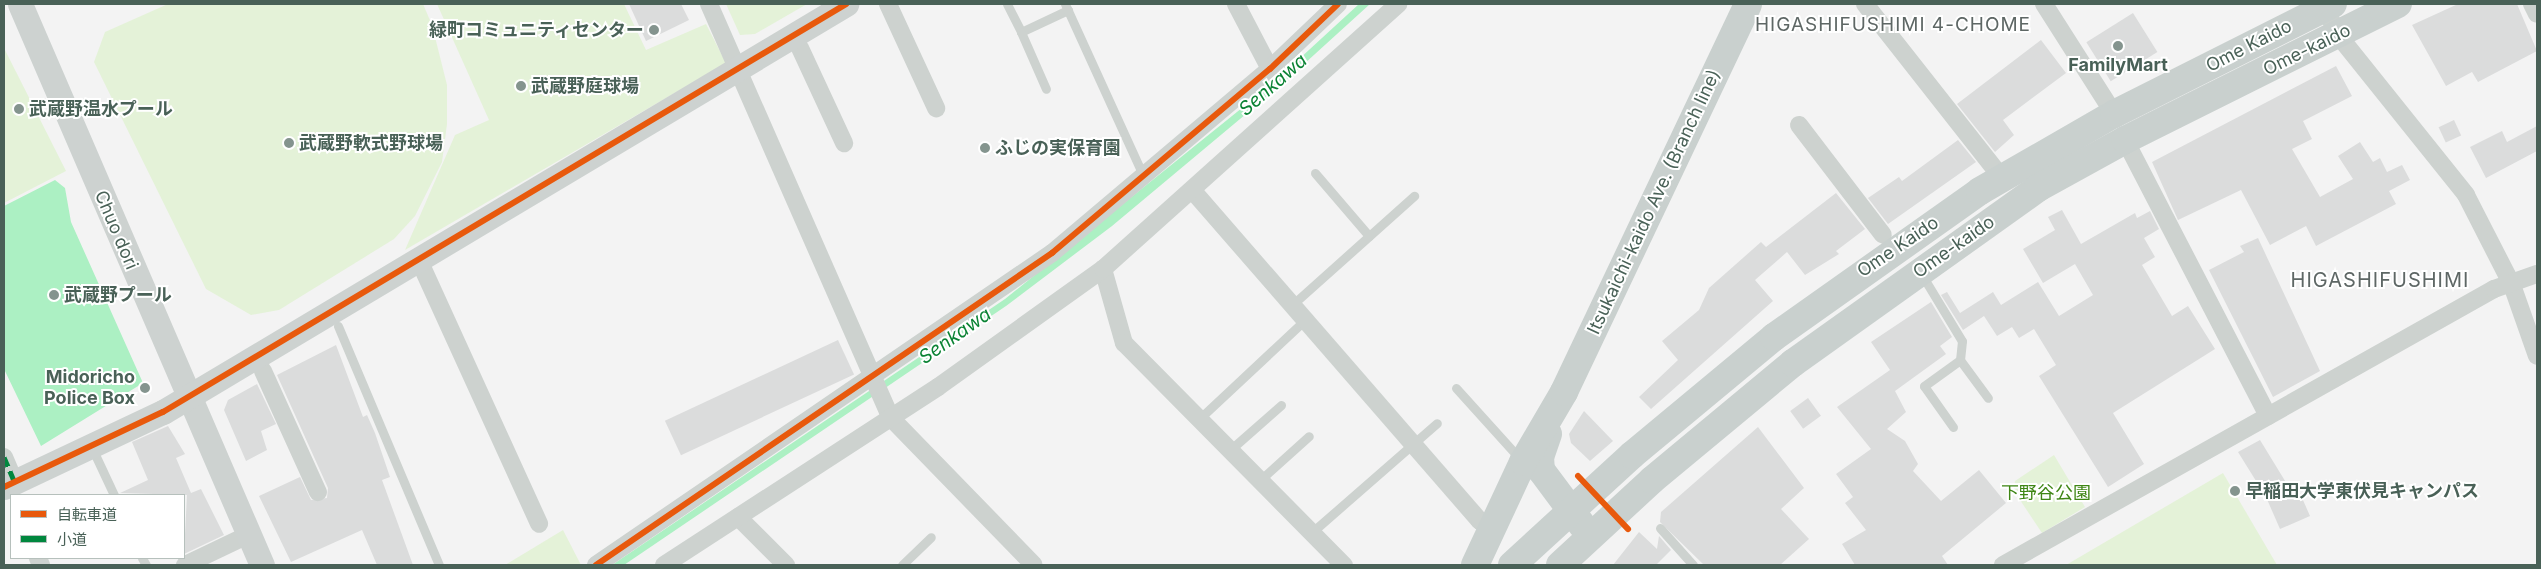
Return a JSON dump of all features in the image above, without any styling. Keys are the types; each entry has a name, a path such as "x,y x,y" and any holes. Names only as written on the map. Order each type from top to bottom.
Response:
{"main road":[{"name":"Itsukaichi-kaido Ave. (Branch line)","path":"1592,535 1570,512 1541,470 1540,457 1561,399 1748,4"},
{"name":"Ome-kaido","path":"1560,565 1724,418 1919,270 2038,188 2125,140 2398,4"},
{"name":"Ome Kaido","path":"1512,565 1570,512 1774,337 2002,178 2114,114 2329,6"},
{"name":"Itsukaichi-kaido Ave. (Branch line)","path":"1476,565 1490,527 1523,462 1561,399"}],"street":[{"name":"Chuo dori","path":"20,4 262,565"},
{"path":"709,4 874,387 890,417 1034,565"},
{"path":"4,457 9,488 188,397 737,67 846,4"},
{"path":"888,4 936,108"},
{"path":"1236,4 1270,69"},
{"path":"596,565 874,387 1052,253 1142,173 1270,69 1338,4"},
{"path":"664,565 890,417 1103,269 1193,191 1398,4"},
{"path":"1865,4 2002,178"},
{"path":"2044,4 2114,114"},
{"path":"2532,4 2537,14"},
{"path":"2329,6 2338,35 2466,195 2512,285 2537,356"},
{"path":"800,48 844,143"},
{"path":"1799,125 1883,235"},
{"path":"2125,140 2268,416"},
{"path":"1193,191 1480,521 1490,527"},
{"path":"418,258 539,524"},
{"path":"1103,269 1124,343 1198,420 1344,565"},
{"path":"2003,565 2494,289 2512,285 2537,274"},
{"path":"263,371 318,492"},
{"path":"738,517 786,565"},
{"path":"185,565 248,535"}],"lane":[{"path":"1007,4 1046,89"},
{"path":"1021,32 1066,7 1142,173"},
{"path":"1315,174 1369,236"},
{"path":"1292,305 1414,196"},
{"path":"1919,270 1962,341 1960,360 1988,398"},
{"path":"1198,420 1305,320"},
{"path":"338,326 439,565"},
{"path":"1954,427 1924,386 1960,360"},
{"path":"1456,388 1523,462"},
{"path":"1230,450 1281,405"},
{"path":"1312,533 1436,423"},
{"path":"1259,481 1309,436"},
{"path":"92,447 114,494"},
{"path":"1660,528 1693,565"},
{"path":"902,565 931,537"}],"green space":[{"name":"武蔵野軟式野球場","path":"168,4 423,4 432,25 447,85 447,124 442,162 415,216 394,239 279,310 251,315 206,289 94,62 105,32"},
{"path":"437,4 624,4 646,50 706,24 726,63 405,250 455,135 489,120"},
{"path":"726,4 807,4 755,34 740,35"},
{"name":"武蔵野温水プール","path":"4,48 66,171 4,203"},
{"name":"下野谷公園","path":"2054,455 2085,507 2042,533 2014,491 2015,481"},
{"path":"2223,473 2277,565 2066,565"},
{"path":"563,530 581,565 505,565"}],"water":[{"name":"Senkawa","path":"1359,4 1370,4 1282,84 1112,226 1006,306 624,565 612,565 1005,299 1273,83"},
{"name":"武蔵野プール","path":"55,180 65,188 71,222 143,383 41,446 4,369 4,206"}],"building":[{"name":"緑町コミュニティセンター","path":"629,4 681,4 689,20 646,41"},
{"path":"2458,4 2517,4 2537,51 2478,82 2472,72 2446,86 2412,25"},
{"path":"2133,13 2157,52 2111,81 2086,42"},
{"path":"2041,40 2066,73 2003,120 2014,135 1995,152 1957,104"},
{"path":"2336,66 2352,96 2303,121 2312,139 2292,149 2320,197 2353,179 2338,156 2360,142 2373,162 2380,158 2387,172 2402,165 2410,180 2389,191 2396,204 2316,246 2306,226 2270,245 2241,190 2178,220 2152,162"},
{"path":"2454,120 2461,135 2446,143 2439,127"},
{"path":"2537,126 2537,151 2486,178 2470,147 2502,131 2507,142"},
{"path":"1958,140 1976,162 1888,224 1868,198 1899,177 1902,181"},
{"path":"1836,193 1865,229 1836,251 1839,254 1805,275 1787,252 1755,280 1773,301 1651,409 1639,397 1678,360 1662,341 1699,310 1709,288 1761,242 1766,247"},
{"path":"2062,210 2081,244 2135,213 2137,218 2150,211 2159,229 2144,238 2155,257 2142,265 2172,316 2188,306 2215,349 2113,413 2144,464 2108,487 2039,376 2056,365 2034,329 2019,338 2012,327 1997,336 1984,316 1963,330 1941,295 1947,292 1960,313 1993,292 2001,305 2038,282 2059,316 2093,295 2075,264 2043,283 2023,249 2055,230 2048,217"},
{"path":"2258,238 2320,371 2273,397 2209,270 2244,252 2240,246"},
{"path":"1931,302 1952,337 1940,346 1946,354 1895,391 1906,412 1887,429 1905,441 1918,464 1913,471 1941,501 1979,470 2006,503 1942,556 1948,565 1855,565 1842,544 1866,530 1845,503 1853,497 1836,474 1871,449 1837,407 1890,370 1871,342"},
{"path":"838,340 854,374 681,455 665,421"},
{"path":"336,345 363,417 367,415 375,433 390,477 382,480 413,565 377,565 362,530 291,562 259,496 300,477 311,500 327,498 328,488 277,375"},
{"path":"257,384 276,424 261,431 267,450 246,461 224,410 228,400"},
{"path":"1808,398 1821,416 1803,429 1790,411"},
{"path":"1584,411 1613,441 1590,461 1571,443 1569,434"},
{"path":"168,426 185,454 176,458 191,493 201,489 224,535 185,554 187,495 120,493 148,480 132,442"},
{"path":"1758,427 1804,488 1781,509 1809,539 1780,565 1704,565 1660,522 1661,512"},
{"path":"2260,440 2293,494 2299,491 2310,516 2280,529 2266,497 2238,452"},
{"path":"1639,532 1657,549 1659,536 1671,550 1656,565 1613,565"}],"marked path":[{"path":"4,457 15,483"}],"cycle path":[{"path":"4,487 163,412 846,4"},
{"path":"596,565 1052,253 1270,69 1338,4"},
{"path":"1578,476 1628,529"}],"place":[{"name":"緑町コミュニティセンター","path":"654,30"},
{"name":"FamilyMart","path":"2118,46"},
{"name":"武蔵野庭球場","path":"521,86"},
{"name":"武蔵野温水プール","path":"19,109"},
{"name":"武蔵野軟式野球場","path":"289,143"},
{"name":"ふじの実保育園","path":"985,148"},
{"name":"武蔵野プール","path":"54,295"},
{"name":"Midoricho Police Box","path":"145,388"},
{"name":"早稲田大学東伏見キャンパス","path":"2235,491"}],"district":[{"name":"HIGASHIFUSHIMI 4-CHOME","path":"1893,25"},
{"name":"HIGASHIFUSHIMI","path":"2380,280"}]}
